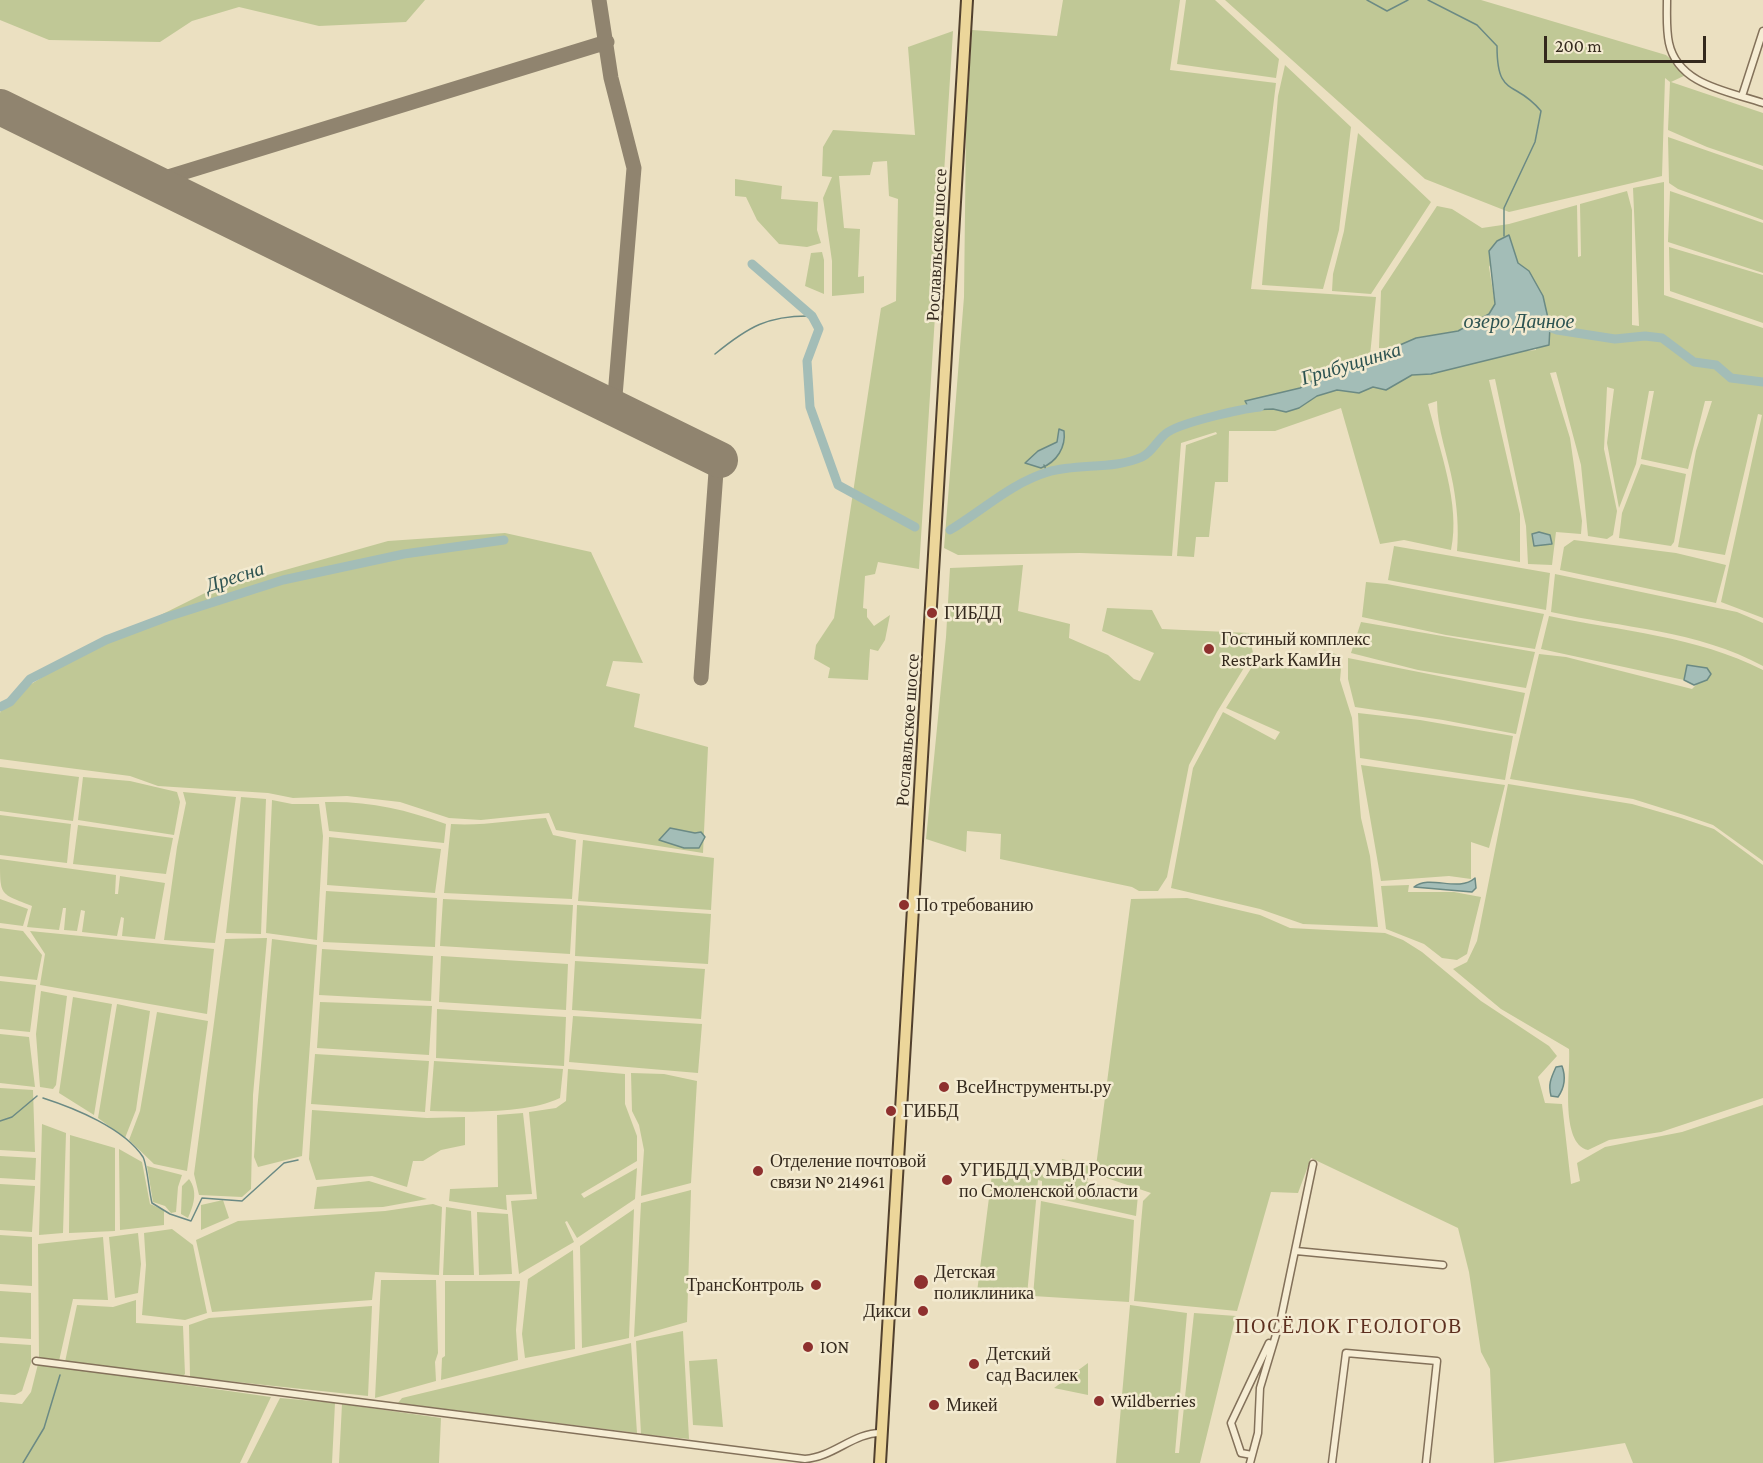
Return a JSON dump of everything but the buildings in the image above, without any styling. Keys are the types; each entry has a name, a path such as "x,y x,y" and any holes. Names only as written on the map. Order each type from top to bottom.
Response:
{"main road":[{"name":"Рославльское шоссе","path":"880,1463 967,0"}],"street":[{"path":"1667,0 1668,41 1673,57 1689,76 1763,103"},
{"path":"1742,96 1763,31"},
{"path":"1250,1463 1258,1433 1260,1388 1296,1251 1313,1164"},
{"path":"1296,1251 1443,1265"},
{"path":"1252,1455 1240,1452 1231,1423 1277,1328"},
{"path":"1332,1463 1346,1353 1437,1361 1426,1463"},
{"path":"36,1361 806,1458 825,1456 868,1432 882,1432"}],"green space":[{"path":"0,0 425,0 406,22 319,26 239,7 192,21 160,42 49,40 0,20"},
{"path":"1063,0 1180,0 1170,70 1276,83 1251,289 1376,297 1369,365 1338,366 1300,388 1250,410 1273,409 1286,412 1299,408 1317,396 1337,390 1359,393 1373,387 1386,390 1412,375 1431,374 1515,352 1536,350 1529,271 1518,264 1509,235 1489,267 1495,304 1489,314 1458,331 1416,338 1393,348 1379,348 1381,291 1437,206 1452,209 1482,228 1509,224 1577,205 1578,257 1581,256 1580,204 1627,191 1632,210 1632,325 1639,326 1633,188 1664,182 1664,295 1763,328 1763,618 1721,602 1762,415 1758,414 1725,555 1678,547 1696,451 1712,401 1705,401 1688,469 1641,459 1654,391 1649,391 1636,464 1619,508 1607,443 1614,389 1607,387 1604,449 1617,511 1613,535 1607,539 1588,536 1581,465 1556,372 1550,373 1570,438 1582,521 1581,534 1556,532 1552,565 1528,564 1526,526 1495,379 1489,380 1520,514 1520,562 1457,551 1456,501 1439,422 1437,401 1428,404 1451,495 1453,532 1451,550 1404,540 1380,544 1341,408 1275,431 1229,431 1228,482 1215,482 1209,537 1196,537 1194,557 1177,556 1186,445 1217,434 1216,432 1181,443 1172,556 1080,553 958,555 944,548 964,297 966,127 972,30 1057,36"},
{"path":"1186,0 1215,0 1279,59 1276,78 1177,64"},
{"path":"1225,0 1481,0 1666,55 1688,74 1671,82 1763,113 1763,166 1707,147 1668,130 1670,82 1665,78 1662,176 1509,212 1425,179"},
{"path":"953,31 919,569 878,562 875,574 865,576 863,608 867,609 867,617 874,626 890,615 885,640 878,651 870,649 868,680 828,678 830,668 814,659 816,645 834,618 881,308 896,301 898,199 889,196 887,161 873,162 870,175 839,176 844,228 860,229 858,277 864,276 864,293 832,296 832,261 823,198 832,177 822,176 823,147 833,130 915,135 908,47"},
{"path":"1285,65 1351,127 1339,230 1323,289 1262,285 1278,96"},
{"path":"1358,133 1431,202 1371,294 1332,291 1333,274 1344,231"},
{"path":"1668,137 1763,170 1763,220 1678,189 1669,183"},
{"path":"735,179 782,186 781,199 818,202 817,230 821,243 807,247 779,244 757,220 746,197 735,196"},
{"path":"1670,191 1763,223 1763,273 1668,242"},
{"path":"1669,247 1763,275 1763,323 1670,291"},
{"path":"822,252 824,294 805,286 811,253"},
{"path":"1641,464 1686,474 1674,542 1671,546 1619,538 1622,513"},
{"path":"505,533 591,552 643,663 613,661 606,686 640,694 634,727 708,747 703,853 556,830 549,813 481,820 449,818 400,802 347,796 293,798 268,793 158,786 130,776 0,759 0,713 4,701 68,661 207,592 388,541"},
{"path":"1574,540 1676,553 1726,565 1716,603 1560,570 1564,547"},
{"path":"1394,546 1550,573 1546,610 1388,580"},
{"path":"1023,565 1018,611 1070,624 1069,638 1108,655 1134,679 1140,681 1154,653 1102,631 1107,608 1152,610 1162,629 1249,633 1253,653 1217,712 1189,765 1167,877 1158,891 1139,891 1132,887 1000,859 1001,834 967,831 966,852 926,839 946,637 950,568"},
{"path":"1555,574 1737,612 1763,623 1763,666 1738,654 1686,637 1551,612"},
{"path":"1366,582 1544,614 1535,649 1446,635 1362,617"},
{"path":"1549,616 1685,642 1711,649 1763,670 1763,861 1713,825 1684,815 1633,799 1510,779 1539,654 1566,657 1692,689 1700,681 1707,680 1687,665 1684,680 1541,649"},
{"path":"1361,622 1535,652 1526,688 1418,670 1351,653"},
{"path":"1324,649 1342,657 1340,680 1352,718 1361,818 1370,856 1378,927 1303,924 1260,909 1171,888 1193,768 1223,712 1275,740 1280,732 1226,708 1255,662 1307,670"},
{"path":"1348,658 1525,693 1516,734 1355,707 1348,679"},
{"path":"1358,713 1420,720 1513,736 1505,780 1360,758"},
{"path":"1361,765 1505,785 1489,848 1471,842 1471,879 1449,876 1381,881"},
{"path":"0,767 79,777 73,821 0,811"},
{"path":"83,777 130,781 177,792 180,802 174,835 78,820"},
{"path":"1508,784 1632,804 1681,818 1714,829 1763,865 1763,1098 1661,1132 1609,1140 1588,1150 1579,1145 1573,1135 1568,1106 1569,1049 1501,1009 1453,969 1467,962 1477,941"},
{"path":"183,792 236,797 215,943 164,940 177,847 186,803"},
{"path":"241,797 266,799 261,934 226,933"},
{"path":"272,800 292,804 319,804 323,836 317,940 266,933"},
{"path":"325,802 386,807 446,824 444,843 329,831"},
{"path":"0,815 71,824 67,863 0,855"},
{"path":"546,818 553,835 576,840 572,899 444,893 451,824 487,824"},
{"path":"78,825 173,838 166,874 73,864"},
{"path":"329,837 441,849 435,893 327,885"},
{"path":"583,840 714,858 711,910 578,901"},
{"path":"0,859 116,875 115,894 118,894 120,876 165,883 155,939 122,936 124,918 121,917 117,936 82,932 85,911 81,910 77,931 64,930 66,908 63,908 59,930 27,927 32,906 4,892 0,881"},
{"path":"1409,885 1408,892 1454,892 1481,897 1467,954 1457,960 1442,958 1424,944 1386,929 1381,886"},
{"path":"326,891 437,898 435,947 323,942"},
{"path":"1187,898 1260,915 1290,928 1385,933 1403,940 1422,952 1481,1001 1549,1046 1557,1056 1538,1077 1545,1103 1562,1104 1571,1184 1580,1181 1577,1163 1605,1147 1682,1132 1763,1105 1763,1463 1633,1463 1625,1443 1494,1463 1490,1369 1481,1352 1469,1272 1458,1228 1311,1158 1298,1193 1271,1192 1237,1311 1134,1301 1143,1201 1151,1193 1095,1174 1131,899"},
{"path":"0,899 28,909 23,926 0,923"},
{"path":"443,899 573,905 570,954 440,946"},
{"path":"577,905 711,914 708,964 575,956"},
{"path":"0,928 23,931 42,955 37,980 0,976"},
{"path":"30,931 214,949 207,1014 40,985 45,954"},
{"path":"267,938 253,1095 251,1189 242,1197 199,1195 194,1174 225,939"},
{"path":"272,939 317,945 302,1156 258,1167 254,1157"},
{"path":"322,949 433,956 431,1001 319,995"},
{"path":"441,956 568,964 566,1010 439,1002"},
{"path":"575,961 705,969 701,1019 572,1010"},
{"path":"0,981 36,985 30,1032 0,1029"},
{"path":"41,991 67,996 56,1085 53,1089 40,1087 36,1034"},
{"path":"73,997 112,1004 94,1115 59,1093"},
{"path":"320,1002 432,1006 429,1055 317,1048"},
{"path":"117,1004 150,1011 136,1110 125,1138 98,1118"},
{"path":"437,1009 566,1017 564,1066 436,1058"},
{"path":"157,1012 208,1021 187,1171 154,1164 129,1140 140,1111"},
{"path":"573,1016 702,1024 698,1073 569,1062"},
{"path":"0,1034 29,1037 35,1087 0,1083"},
{"path":"315,1054 429,1061 425,1112 311,1104"},
{"path":"434,1061 563,1069 560,1098 531,1107 514,1109 479,1112 430,1111"},
{"path":"568,1069 625,1074 625,1104 637,1136 637,1161 581,1194 584,1198 637,1168 635,1199 577,1238 567,1221 565,1222 574,1242 519,1274 511,1201 537,1199 529,1112 556,1108 566,1101"},
{"path":"631,1073 664,1074 697,1081 691,1183 641,1196 644,1150 639,1125 632,1111"},
{"path":"0,1088 33,1090 35,1152 0,1150"},
{"path":"312,1110 427,1118 465,1117 465,1145 441,1150 423,1161 413,1161 407,1187 372,1176 316,1180 309,1159"},
{"path":"523,1113 532,1194 506,1195 507,1210 449,1201 450,1189 498,1187 497,1115"},
{"path":"42,1124 66,1133 63,1233 39,1235"},
{"path":"70,1135 115,1148 115,1231 69,1233"},
{"path":"119,1149 142,1162 150,1204 164,1210 164,1225 120,1230"},
{"path":"0,1156 36,1158 35,1180 0,1178"},
{"path":"1062,1159 1090,1166 1087,1182 1138,1195 1136,1216 1042,1195 1042,1181 1038,1180 1027,1295 977,1292 992,1174 1041,1169 1043,1177 1058,1179"},
{"path":"147,1166 182,1175 178,1187 176,1212 171,1213 165,1206 153,1202"},
{"path":"189,1179 194,1198 188,1218 181,1214 182,1186"},
{"path":"369,1181 427,1199 383,1207 314,1209 317,1187"},
{"path":"0,1184 35,1186 32,1232 0,1230"},
{"path":"691,1190 687,1322 634,1337 641,1203"},
{"path":"223,1200 229,1218 201,1230 201,1205"},
{"path":"1041,1201 1134,1220 1129,1302 1033,1296"},
{"path":"433,1204 442,1207 439,1275 375,1272 372,1300 212,1312 196,1240 238,1221 385,1211"},
{"path":"446,1207 471,1211 474,1275 443,1275"},
{"path":"634,1209 629,1338 582,1348 580,1246"},
{"path":"477,1212 508,1214 512,1274 479,1275"},
{"path":"172,1229 193,1245 207,1313 185,1320 142,1315 146,1265 144,1233"},
{"path":"138,1233 141,1264 138,1293 115,1298 109,1237"},
{"path":"0,1235 32,1237 32,1286 0,1284"},
{"path":"103,1237 108,1300 73,1299 59,1361 39,1358 38,1244"},
{"path":"573,1250 575,1349 525,1358 522,1334 528,1279"},
{"path":"381,1280 436,1280 438,1353 435,1362 436,1381 375,1398"},
{"path":"445,1281 520,1281 516,1330 518,1360 441,1380 442,1358 445,1356"},
{"path":"0,1291 31,1293 31,1339 0,1337"},
{"path":"136,1300 136,1323 183,1326 185,1374 183,1376 65,1362 77,1305 113,1307"},
{"path":"1130,1305 1187,1313 1175,1453 1179,1453 1194,1313 1236,1316 1200,1463 1116,1463"},
{"path":"372,1306 368,1396 190,1377 189,1325 209,1318"},
{"path":"683,1331 689,1439 641,1434 636,1341"},
{"path":"0,1343 31,1345 31,1363 22,1391 15,1395 0,1394"},
{"path":"631,1343 637,1433 398,1403 402,1398"},
{"path":"717,1359 723,1427 693,1425 689,1361"},
{"path":"1088,1363 1088,1395 1054,1388"},
{"path":"38,1364 271,1397 240,1463 0,1463 0,1402 22,1404 31,1392"},
{"path":"280,1398 335,1403 332,1463 247,1463"},
{"path":"342,1404 441,1418 439,1463 339,1463"}],"water":[{"name":"озеро Дачное","path":"1509,235 1518,263 1529,271 1543,296 1550,327 1549,345 1431,374 1412,375 1386,390 1373,387 1359,393 1337,390 1317,396 1299,408 1286,412 1273,409 1250,410 1245,401 1300,388 1338,366 1369,365 1393,348 1416,338 1458,331 1489,314 1495,304 1489,251 1497,241"},
{"path":"1059,429 1064,431 1064,443 1052,462 1041,468 1025,463 1038,451 1057,442"},
{"path":"1539,532 1550,535 1552,544 1534,546 1532,534"},
{"path":"1687,665 1707,668 1711,674 1707,680 1694,685 1684,680"},
{"path":"670,828 701,832 705,837 699,848 684,848 659,840"},
{"path":"1475,878 1476,888 1472,892 1414,887 1428,882 1461,884"},
{"path":"1562,1066 1564,1078 1562,1089 1558,1097 1551,1096 1551,1078 1556,1067"}],"waterway":[{"path":"1367,0 1387,11 1408,0"},
{"path":"1428,0 1477,25 1497,46 1500,74 1504,81 1532,101 1541,111 1535,142 1504,208 1504,236"},
{"name":"Грибущинка","path":"752,264 812,316 819,329 807,361 810,407 838,485 915,527"},
{"path":"715,354 759,324 783,318 812,316"},
{"name":"Грибущинка","path":"1541,324 1557,330 1615,339 1645,336 1662,338 1694,362 1716,365 1731,378 1763,382"},
{"name":"Грибущинка","path":"950,530 1009,490 1034,477 1059,469 1131,461 1146,455 1164,435 1176,428 1212,416 1260,407"},
{"name":"Грибущинка","path":"1044,465 1047,472"},
{"name":"Дресна","path":"0,707 10,702 30,679 106,640 167,617 283,580 404,554 504,540"},
{"path":"0,1121 12,1117 37,1096"},
{"path":"43,1098 98,1120 124,1137 143,1157 152,1203 170,1214 191,1221 202,1198 242,1201 284,1163 298,1160"},
{"path":"23,1463 44,1428 60,1375"}],"taxiway":[{"path":"599,0 611,78 634,168 614,408"},
{"path":"152,182 607,42"},
{"path":"701,678 717,458"}],"runway":[{"path":"0,107 720,460"}],"place":[{"name":"ГИБДД","path":"932,613"},
{"name":"Гостиный комплекс RestPark КамИн","path":"1209,649"},
{"name":"По требованию","path":"904,905"},
{"name":"ВсеИнструменты.ру","path":"944,1087"},
{"name":"ГИББД","path":"891,1111"},
{"name":"Отделение почтовой связи № 214961","path":"758,1171"},
{"name":"УГИБДД УМВД России по Смоленской области","path":"947,1180"},
{"name":"Детская поликлиника","path":"921,1282"},
{"name":"ТрансКонтроль","path":"816,1285"},
{"name":"Дикси","path":"923,1311"},
{"name":"ION","path":"808,1347"},
{"name":"Детский сад Василек","path":"974,1364"},
{"name":"Wildberries","path":"1099,1401"},
{"name":"Микей","path":"934,1405"}],"district":[{"name":"ПОСЁЛОК ГЕОЛОГОВ","path":"1349,1327"}]}
